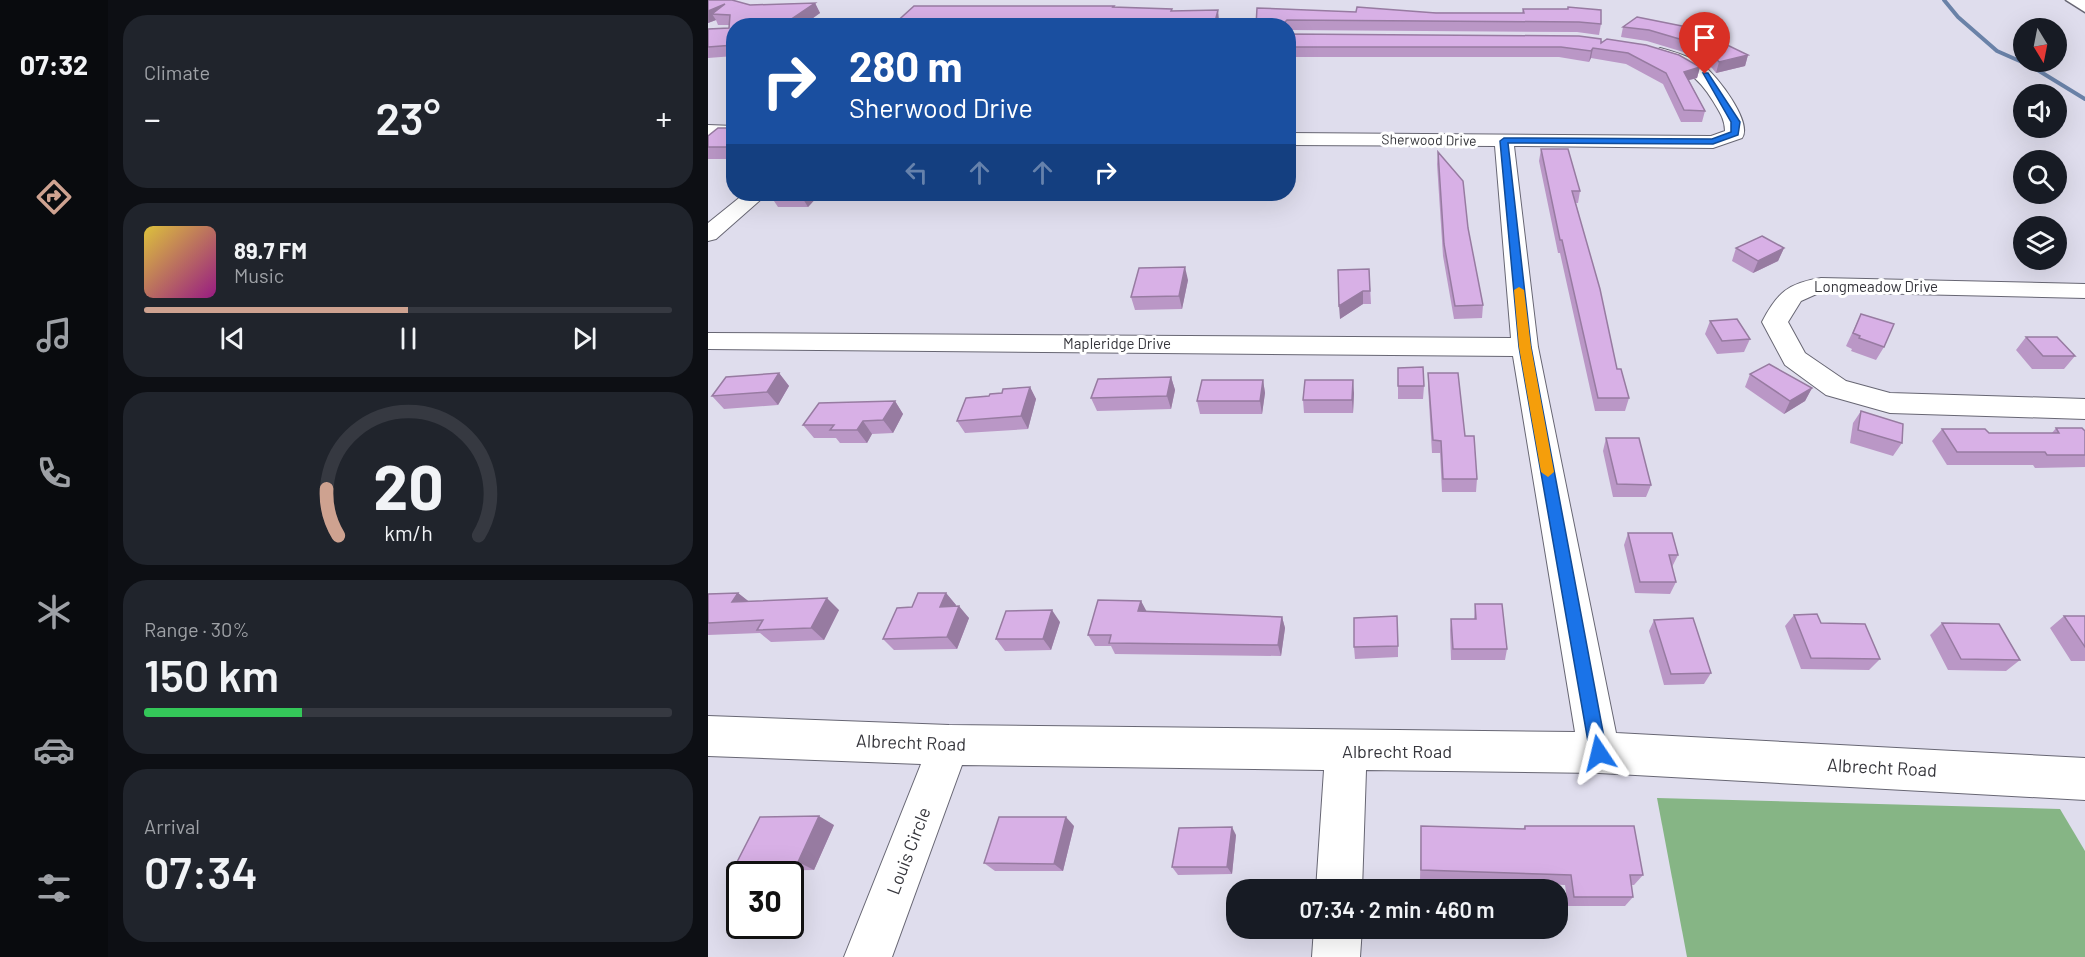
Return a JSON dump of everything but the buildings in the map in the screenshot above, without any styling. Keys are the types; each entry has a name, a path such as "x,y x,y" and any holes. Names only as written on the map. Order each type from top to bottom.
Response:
{"main road":[{"path":"2074,0 2085,7"}],"street":[{"name":"Sherwood Drive","path":"1296,139 1713,142 1736,134 1736,122 1705,74 1683,60 1646,48"},
{"path":"708,131 726,132"},
{"path":"1504,141 1525,347 1599,753"},
{"path":"708,234 748,201"},
{"name":"Longmeadow Drive","path":"2085,291 1812,286 1803,287 1783,306 1775,322 1796,359 1836,388 1890,403 2085,409"},
{"name":"Mapleridge Drive","path":"708,341 1525,347"},
{"name":"Albrecht Road","path":"708,735 949,745 1599,753 2085,779"},
{"name":"Louis Circle","path":"868,957 949,745"},
{"path":"1340,879 1346,751"},
{"path":"1336,957 1337,939"}],"green space":[{"path":"1657,798 2060,809 2085,851 2085,957 1687,957"}],"waterway":[{"path":"1944,0 1958,17 1997,51 2031,66 2085,99"}],"slow traffic":[{"path":"1519,290 1525,347 1548,472"}],"route":[{"path":"1599,753 1525,347 1504,141 1713,142 1736,134 1736,122 1705,74"}]}
